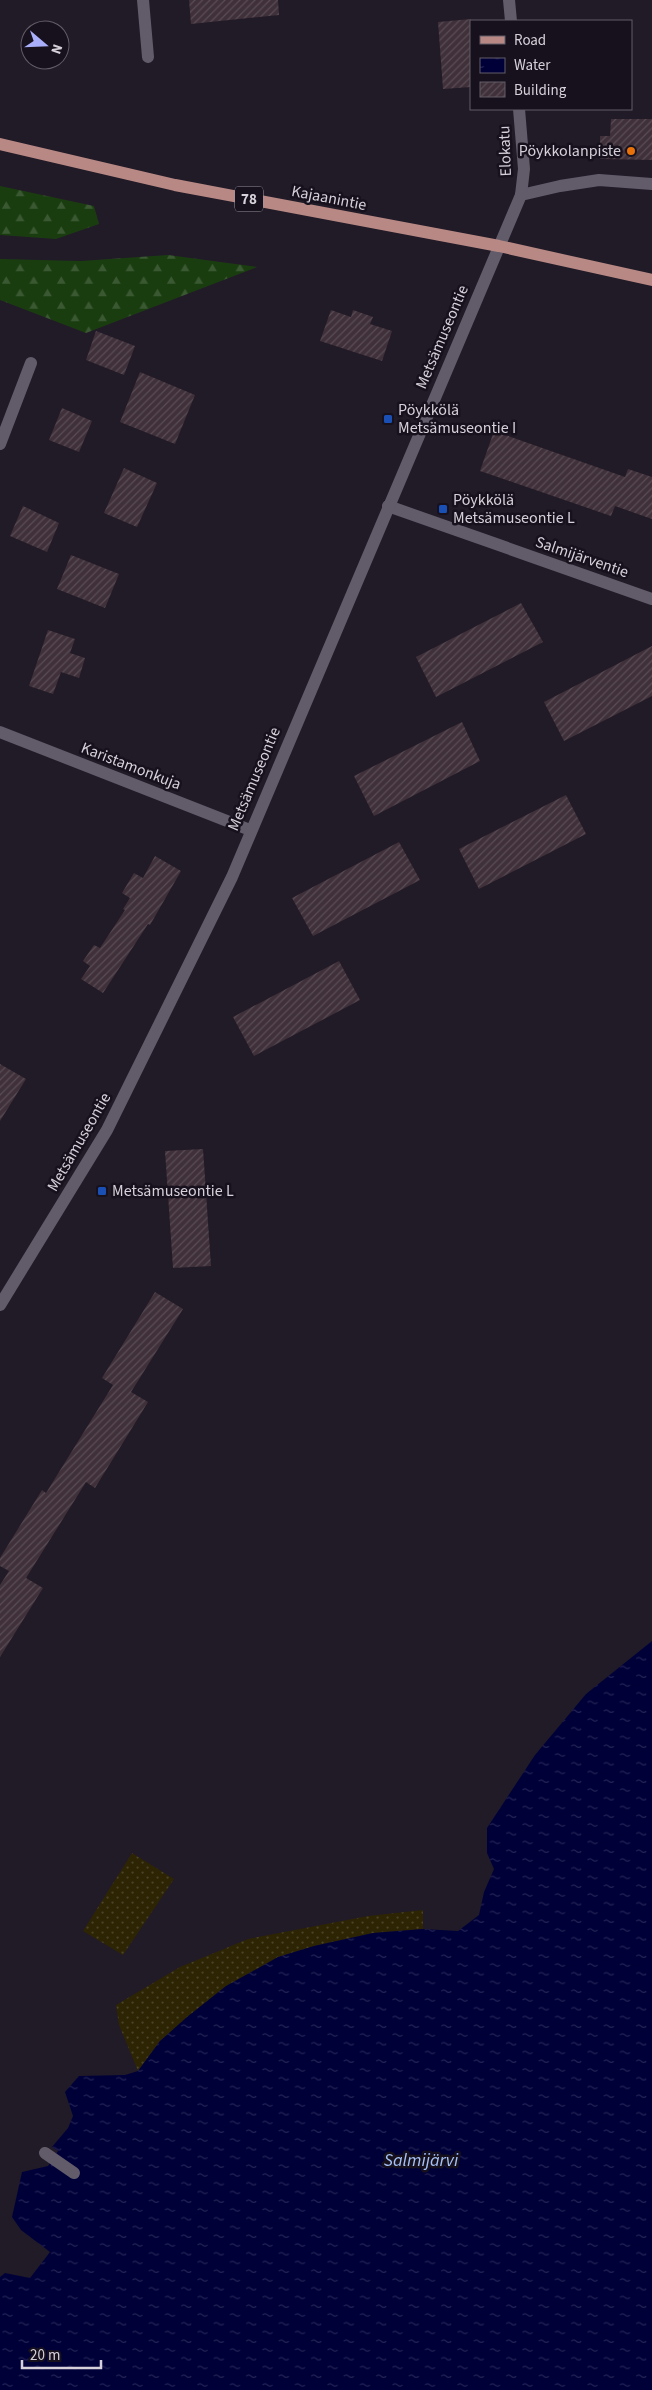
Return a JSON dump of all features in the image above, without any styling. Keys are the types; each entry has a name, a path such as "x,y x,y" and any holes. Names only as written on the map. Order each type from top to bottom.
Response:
{"main road":[{"name":"Kajaanintie","path":"0,144 175,185 499,246 652,280"}],"street":[{"path":"143,0 148,57"},
{"path":"509,0 511,20"},
{"name":"Elokatu","path":"499,246 520,195 524,169 519,110"},
{"path":"520,195 600,180 652,184"},
{"name":"Metsämuseontie","path":"0,1305 107,1130 232,877 250,830 499,246"},
{"path":"0,444 31,363"},
{"name":"Salmijärventie","path":"388,506 652,599"},
{"name":"Karistamonkuja","path":"0,732 250,830"},
{"path":"45,2154 74,2173"}],"green space":[{"path":"0,186 94,206 99,224 56,239 0,235"},
{"path":"168,255 257,267 86,333 0,300 0,259 81,261"}],"sand":[{"path":"132,1853 174,1879 123,1955 83,1931"},
{"path":"423,1910 423,1929 373,1933 314,1946 278,1957 160,2041 138,2071 119,2025 116,2005 180,1967 248,1939 368,1916"}],"water":[{"name":"Salmijärvi","path":"652,1641 652,2390 0,2390 0,2277 5,2273 30,2278 50,2252 21,2230 12,2217 22,2172 48,2166 58,2151 52,2147 68,2128 73,2116 65,2092 79,2076 125,2075 138,2071 160,2041 187,2017 226,1986 278,1957 314,1946 373,1933 423,1929 458,1931 479,1915 484,1892 494,1869 487,1853 487,1828 535,1755 586,1694"}],"building":[{"path":"189,0 278,0 279,15 191,24"},
{"path":"471,19 470,87 443,89 438,22"},
{"path":"611,119 652,119 652,160 600,159 600,136 610,136"},
{"path":"331,310 351,317 353,310 373,317 370,324 392,331 382,361 320,341"},
{"path":"96,331 135,346 124,375 86,360"},
{"path":"140,372 195,395 175,444 120,422"},
{"path":"62,408 92,421 79,452 49,440"},
{"path":"494,431 625,477 628,469 652,477 652,519 615,506 611,516 480,471"},
{"path":"124,468 157,483 137,527 104,513"},
{"path":"23,506 59,523 47,552 10,536"},
{"path":"71,555 119,574 105,608 57,589"},
{"path":"521,603 543,642 436,697 416,657"},
{"path":"48,630 75,639 70,653 85,658 79,678 61,672 53,694 29,686"},
{"path":"652,646 652,696 564,741 544,702"},
{"path":"462,722 480,761 374,816 354,776"},
{"path":"566,795 586,834 479,889 459,849"},
{"path":"399,842 420,880 313,936 292,898"},
{"path":"155,856 181,871 150,925 148,924 103,993 81,979 90,966 83,961 94,945 100,948 125,910 123,909 130,898 122,893 134,873 143,878"},
{"path":"339,961 360,1000 254,1056 233,1017"},
{"path":"0,1064 26,1079 0,1121"},
{"path":"203,1149 211,1266 173,1268 165,1151"},
{"path":"155,1292 183,1309 131,1392 148,1402 95,1488 86,1482 26,1578 43,1588 0,1657 0,1585 9,1571 0,1566 0,1558 42,1490 46,1493 113,1385 102,1378"}],"place":[{"name":"Pöykkolanpiste","path":"631,151"},
{"name":"Pöykkölä Metsämuseontie I","path":"388,419"},
{"name":"Pöykkölä Metsämuseontie L","path":"443,509"},
{"name":"Metsämuseontie L","path":"102,1191"}]}
